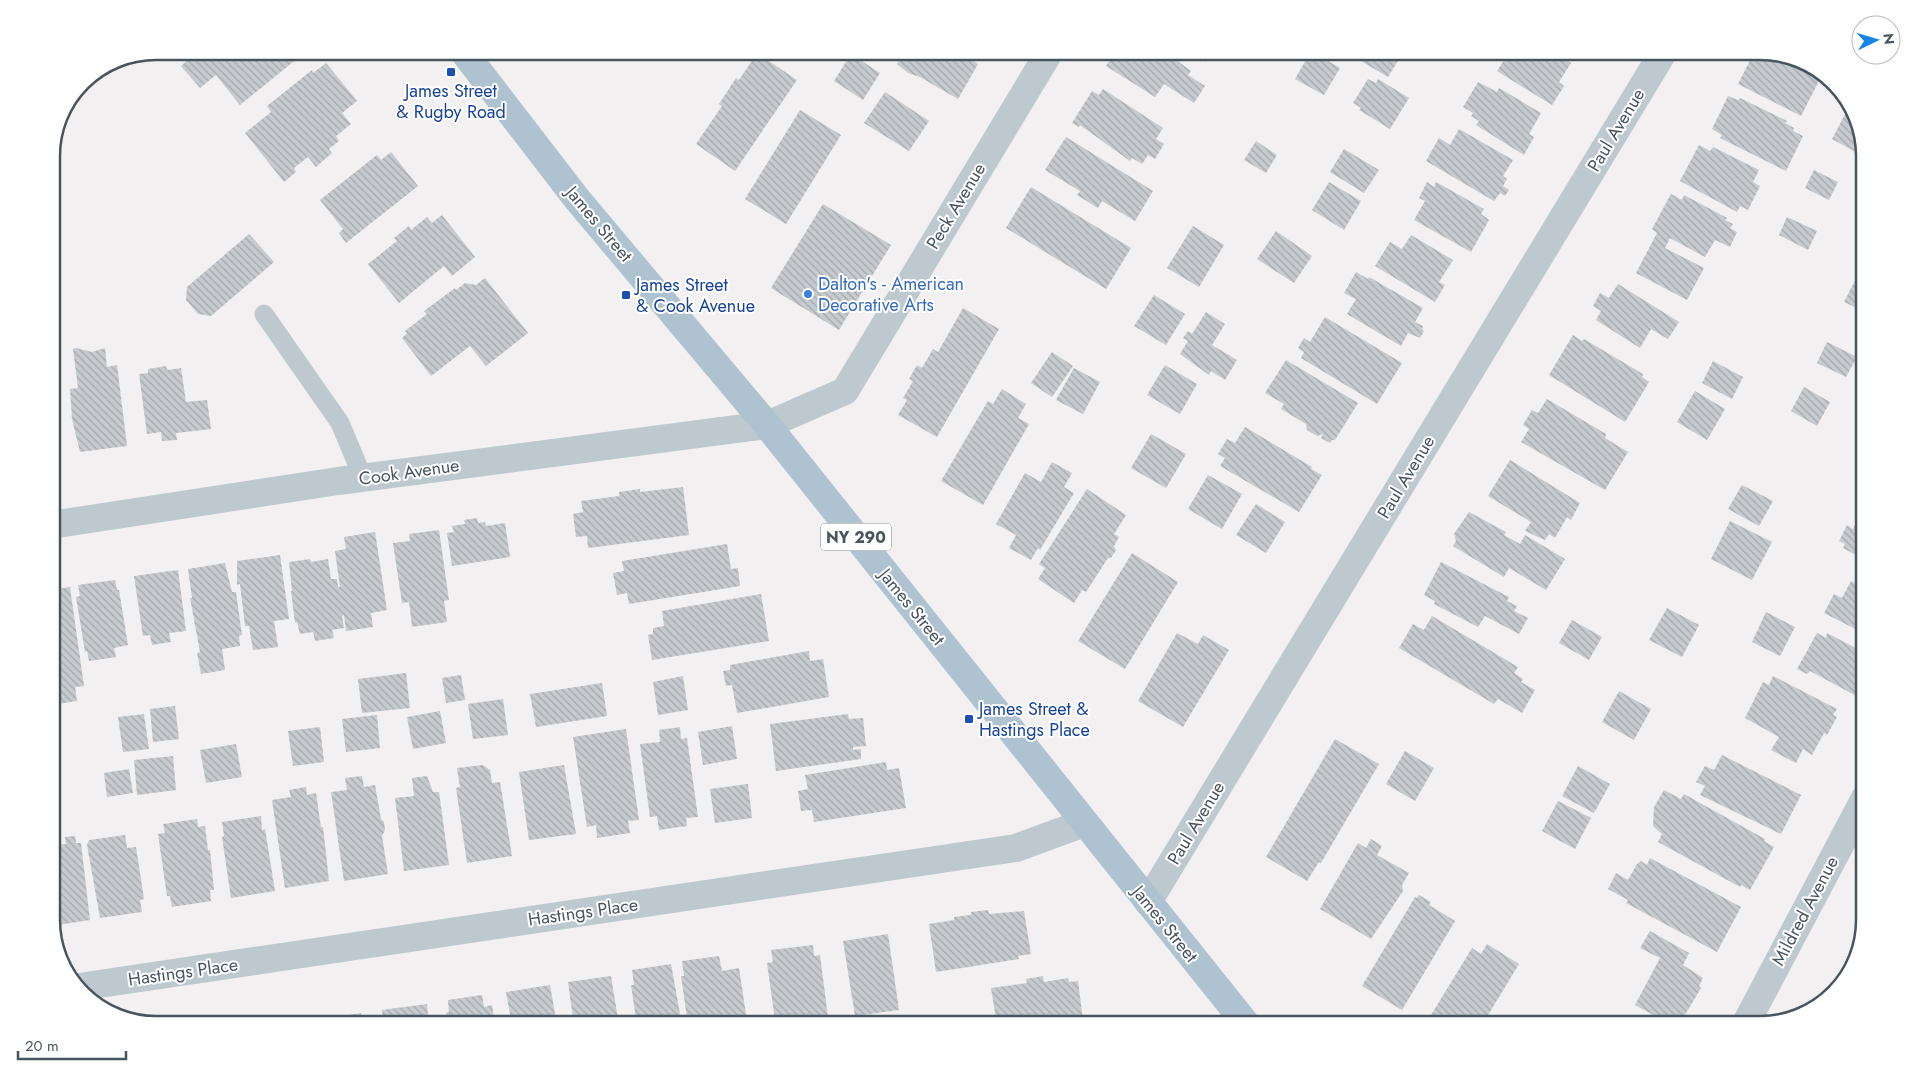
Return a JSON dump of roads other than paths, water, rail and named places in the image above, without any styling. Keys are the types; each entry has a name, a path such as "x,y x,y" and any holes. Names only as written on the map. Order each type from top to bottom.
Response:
{"main road":[{"name":"James Street","path":"470,60 577,199 767,425 1240,1016"}],"street":[{"name":"Peck Avenue","path":"767,425 845,391 1045,60"},
{"name":"Paul Avenue","path":"1148,902 1659,60"},
{"name":"Cook Avenue","path":"60,525 363,478 767,425"},
{"name":"Mildred Avenue","path":"1750,1016 1856,815"},
{"name":"Hastings Place","path":"87,987 1016,848 1084,823"}],"lane":[{"path":"264,314 340,423 363,478"}],"place":[{"name":"James Street & Rugby Road","path":"451,72"},
{"name":"Dalton's - American Decorative Arts","path":"808,294"},
{"name":"James Street & Cook Avenue","path":"626,295"},
{"name":"James Street & Hastings Place","path":"969,719"}]}
